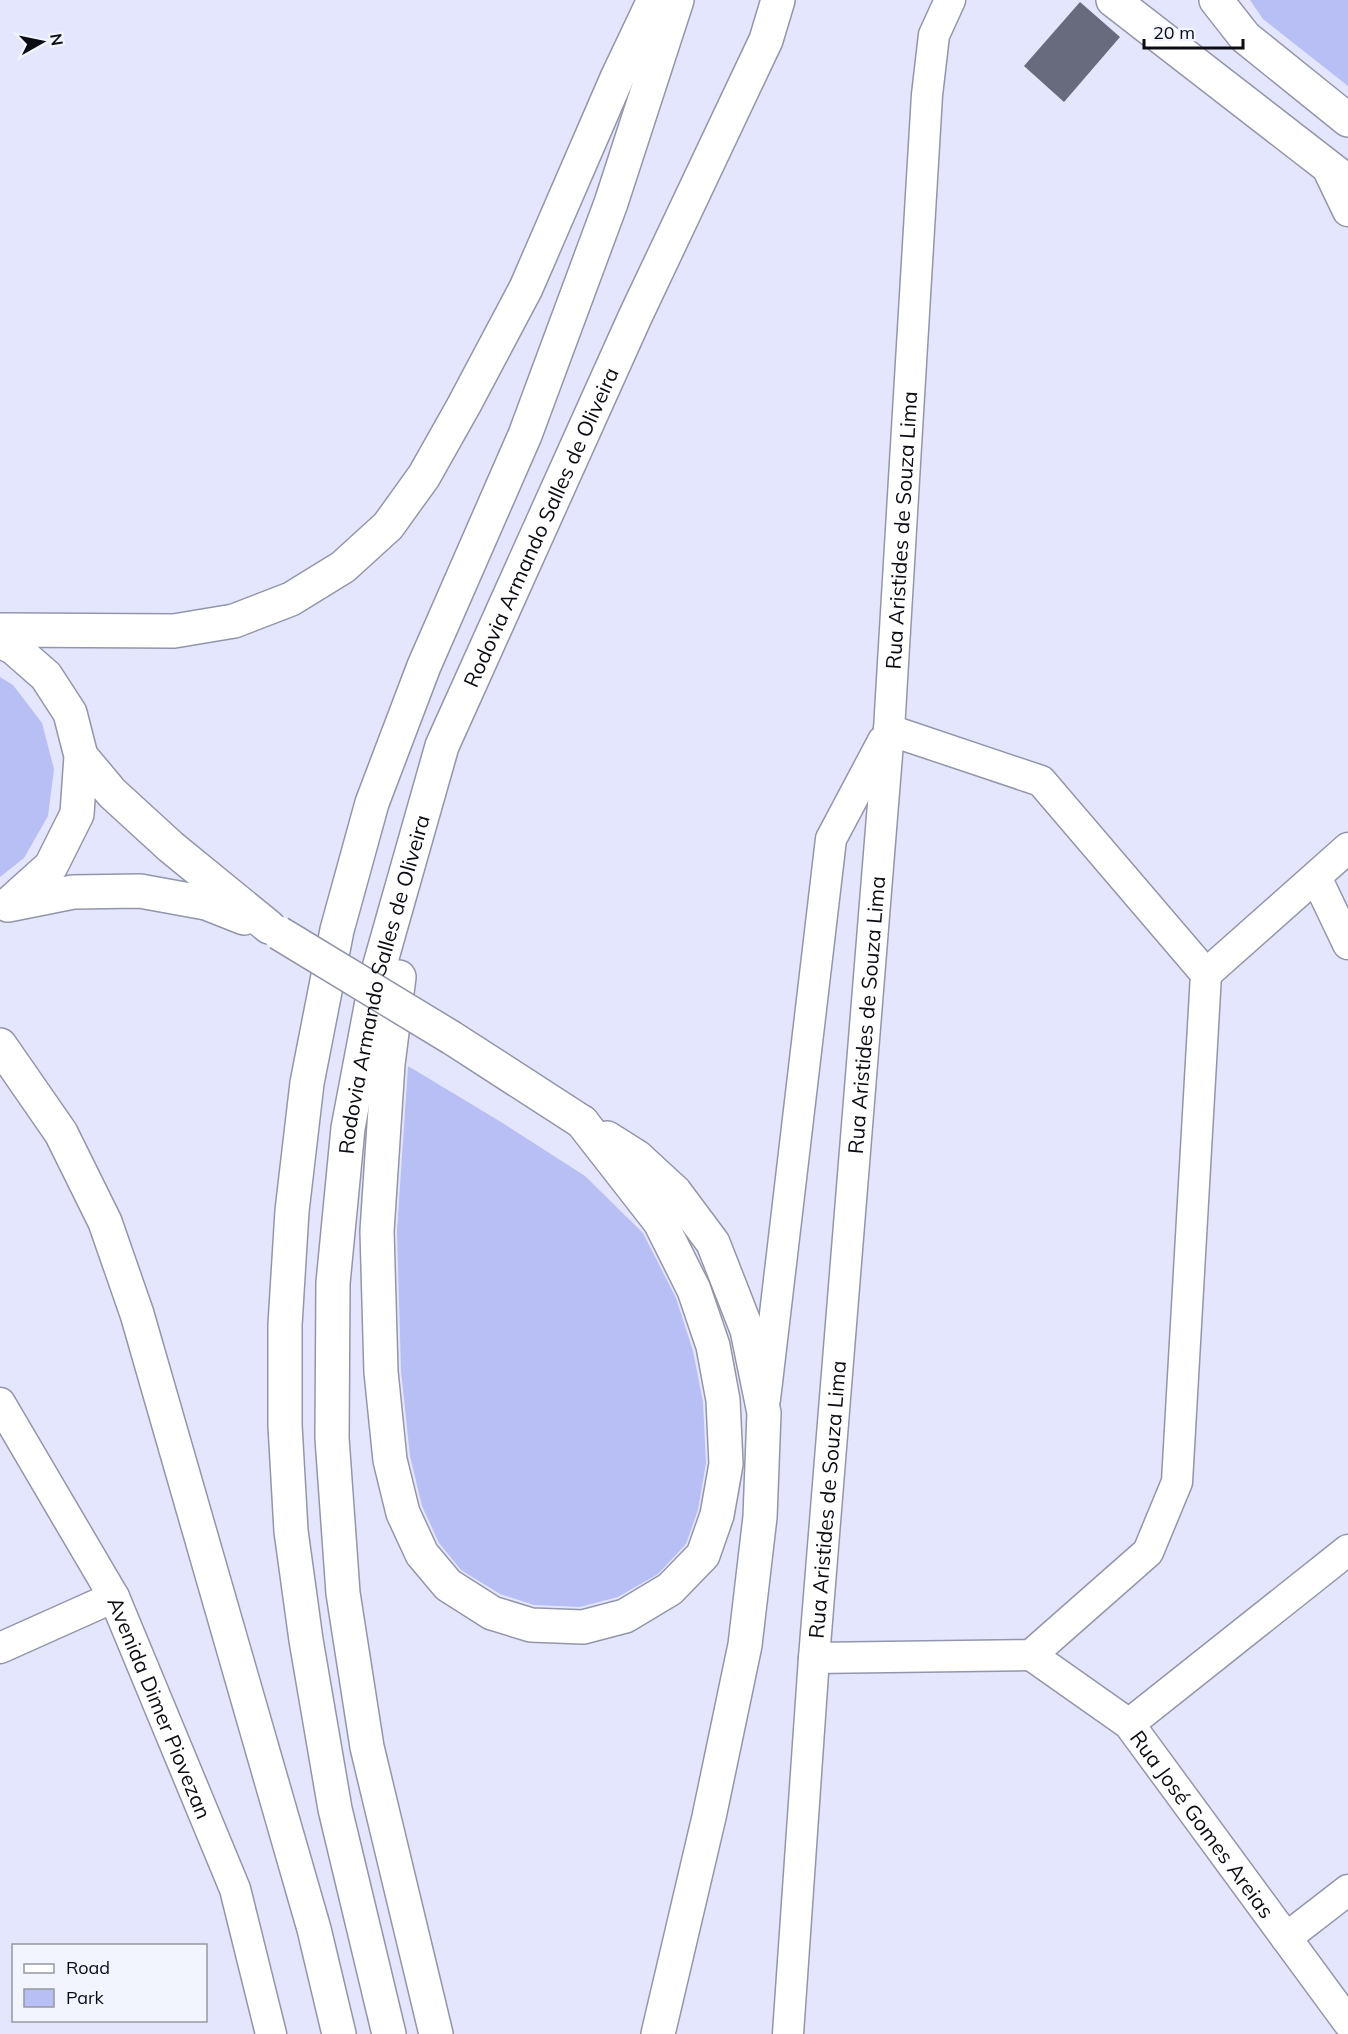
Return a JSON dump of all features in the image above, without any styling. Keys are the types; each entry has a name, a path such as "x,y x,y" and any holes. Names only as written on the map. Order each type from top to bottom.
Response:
{"main road":[{"path":"0,630 174,631 234,621 291,599 334,573 388,525 430,466 526,288 617,78 654,0"},
{"path":"389,2034 334,1809 306,1640 291,1531 285,1425 285,1325 292,1211 307,1083 337,930 372,803 424,666 525,435 611,203 677,0"},
{"name":"Rodovia Armando Salles de Oliveira","path":"436,2034 367,1747 343,1593 332,1438 333,1283 348,1128 377,975 442,746 635,318 765,40 778,0"},
{"path":"1113,0 1141,12 1337,173"},
{"path":"1216,0 1245,37 1348,120"},
{"path":"0,641 14,648 46,676 70,713 81,756 77,814 51,866 4,906"},
{"path":"81,756 112,793 171,847 274,930 452,1038 636,1157 675,1192 713,1243 747,1330 764,1413 760,1516 745,1645 709,1817 658,2034"},
{"path":"418,825 388,1064 377,1231 381,1372 390,1460 403,1513 417,1544 422,1554 448,1585 492,1612 531,1625 583,1627 615,1619 626,1616 670,1589 703,1555 717,1515 726,1464 723,1400 713,1346 694,1290 660,1222 582,1122"},
{"path":"4,906 73,892 140,891 206,903 274,930"},
{"path":"0,1045 60,1133 105,1222 137,1314 314,1929 339,2034"}],"street":[{"name":"Rua Aristides de Souza Lima","path":"788,2034 814,1658 889,730 927,95 934,35 950,0"},
{"path":"1337,173 1348,211"},
{"path":"764,1413 831,839 889,730 1041,781 1206,974 1177,1482 1148,1552 1031,1655 814,1658"},
{"path":"1206,974 1348,848"},
{"path":"1316,877 1348,944"},
{"name":"Avenida Dimer Piovezan","path":"0,1403 114,1597 236,1889 270,2034"},
{"path":"1129,1724 1348,1550"},
{"path":"0,1648 114,1597"},
{"name":"Rua José Gomes Areias","path":"1031,1655 1129,1724 1348,2022"},
{"path":"1286,1938 1348,1890"}],"green space":[{"path":"1250,0 1348,0 1348,86 1263,19"},
{"path":"0,677 13,685 42,723 54,769 48,816 24,858 0,877"},
{"path":"408,1066 585,1176 643,1233 676,1298 693,1351 703,1402 706,1463 698,1510 686,1544 658,1574 618,1597 580,1607 534,1605 500,1594 461,1570 439,1543 422,1506 410,1456 401,1371 397,1231"}],"building":[{"path":"1080,2 1120,37 1064,102 1024,66"}]}
